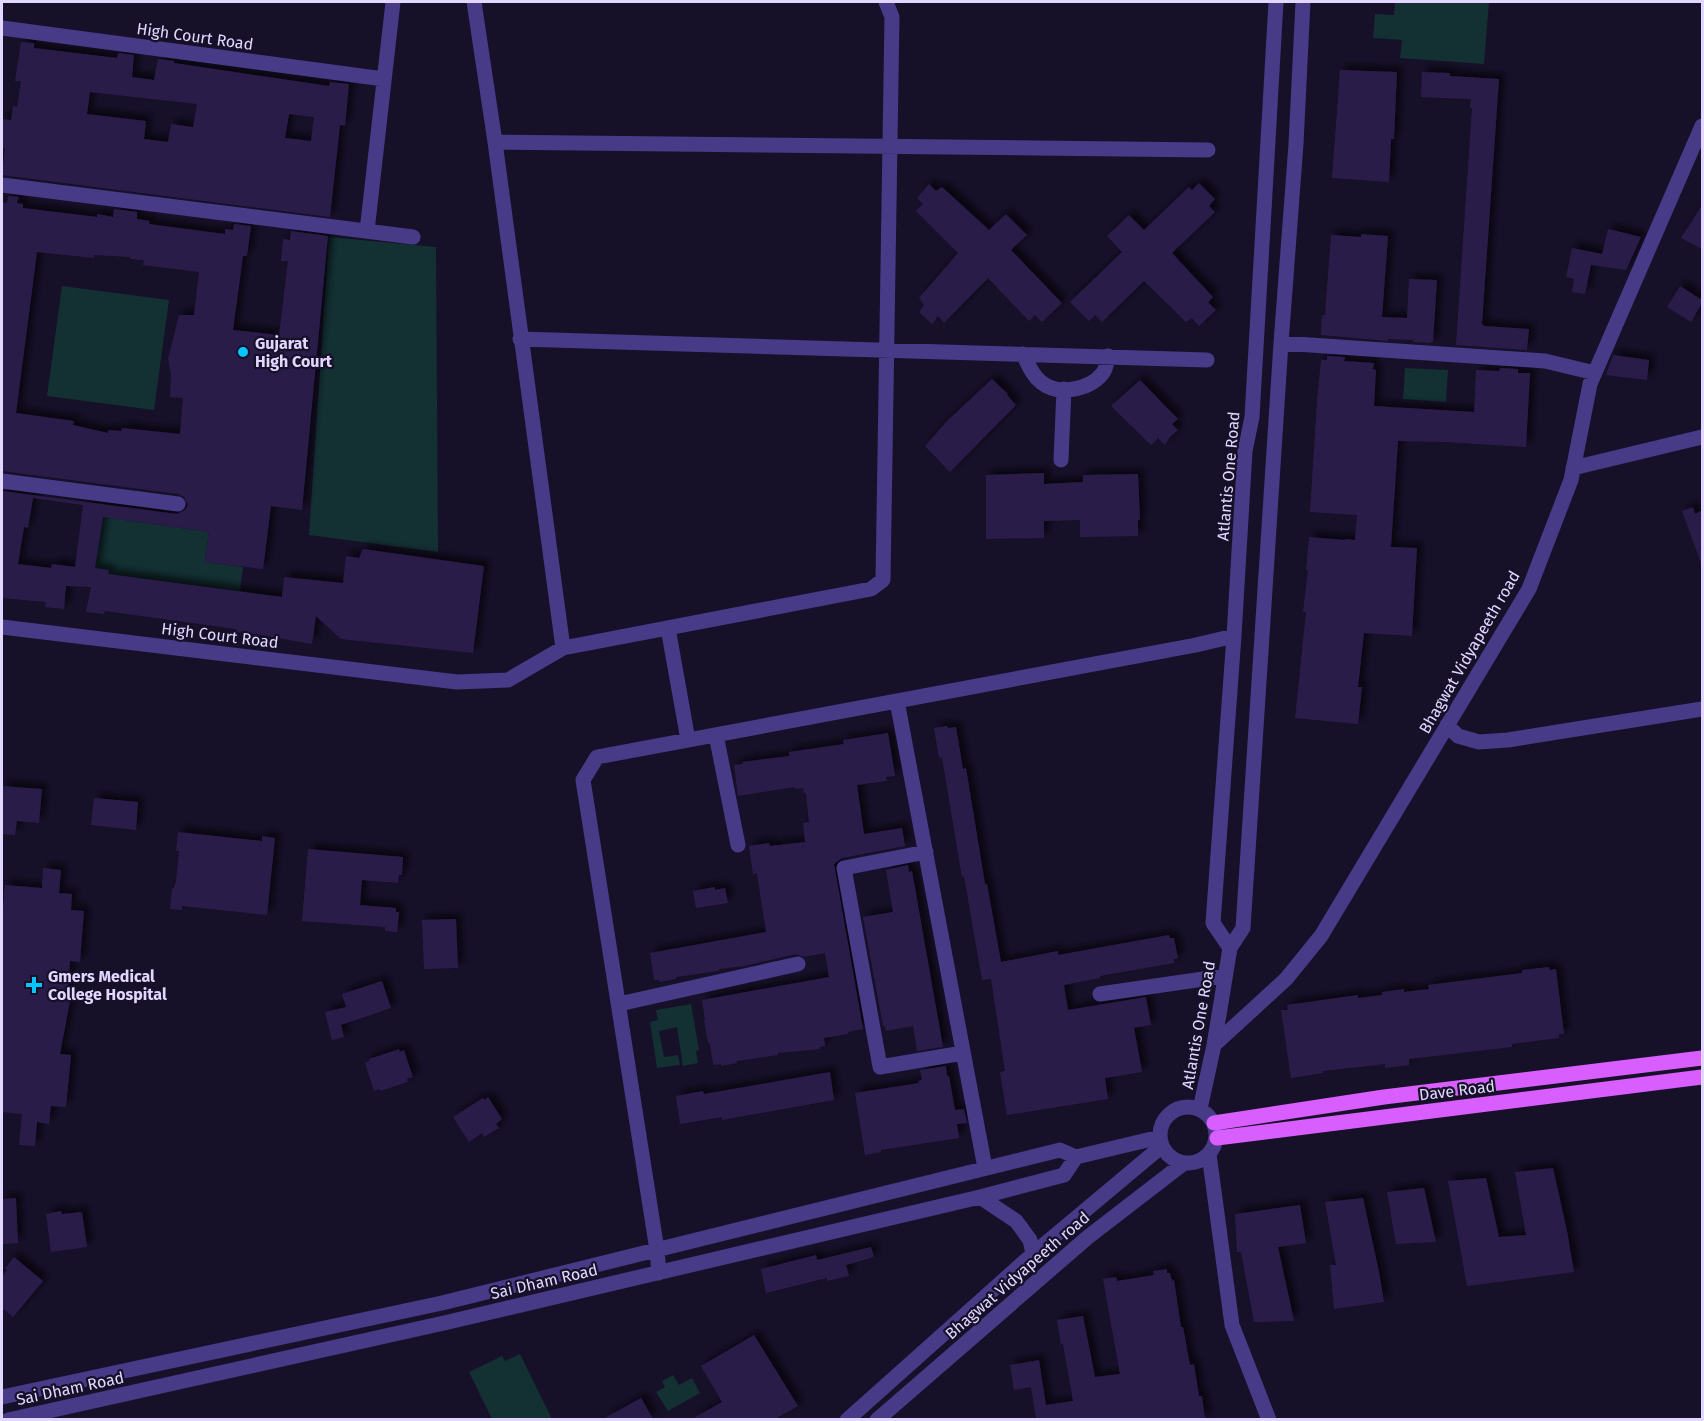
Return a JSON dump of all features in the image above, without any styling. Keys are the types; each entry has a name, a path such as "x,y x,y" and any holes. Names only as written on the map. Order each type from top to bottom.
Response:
{"main road":[{"path":"1214,1123 1384,1097 1702,1058"},
{"name":"Dave Road","path":"1217,1138 1702,1077"}],"street":[{"path":"367,231 393,2"},
{"path":"474,2 563,648"},
{"name":"High Court Road","path":"2,627 457,682 508,680 563,648 871,589 882,580 892,17 886,2"},
{"name":"Atlantis One Road","path":"1230,948 1213,923 1245,452 1252,417 1276,2"},
{"name":"Atlantis One Road","path":"1200,1109 1214,1045 1230,948 1243,928 1296,144 1303,2"},
{"name":"High Court Road","path":"2,28 384,80"},
{"name":"Bhagwat Vidyapeeth road","path":"1214,1045 1286,979 1321,936 1529,589 1571,480 1590,384 1702,126"},
{"path":"495,142 1208,150"},
{"path":"2,185 413,237"},
{"path":"520,339 1207,360"},
{"path":"1281,343 1545,361 1595,373"},
{"path":"1023,354 1031,371 1042,383 1054,389 1072,390 1089,384 1103,374 1108,357"},
{"path":"1061,460 1064,389"},
{"path":"1574,468 1702,438"},
{"path":"2,481 178,504"},
{"path":"668,628 688,740"},
{"path":"659,1273 583,780 597,757 1234,636"},
{"path":"897,701 985,1168"},
{"path":"1447,725 1458,736 1479,742 1508,740 1702,709"},
{"path":"716,735 738,846"},
{"path":"926,852 844,868 880,1067 963,1053"},
{"path":"619,1004 798,964"},
{"path":"1100,994 1224,976"},
{"path":"1191,1106 1200,1109 1208,1114 1217,1129 1214,1147 1202,1160 1193,1163 1175,1160 1168,1155 1161,1142 1161,1127 1165,1118 1172,1111 1181,1107 1191,1106"},
{"path":"847,1419 1161,1142"},
{"name":"Sai Dham Road","path":"2,1397 442,1303 1060,1150 1076,1157 1161,1142"},
{"path":"1209,1154 1232,1325 1269,1419"},
{"name":"Sai Dham Road","path":"8,1419 444,1323 980,1197 1064,1175 1076,1157"},
{"name":"Bhagwat Vidyapeeth road","path":"877,1419 1088,1237 1184,1163"},
{"path":"980,1197 1016,1221 1030,1240 1033,1254"}],"green space":[{"path":"1395,2 1489,2 1484,64 1400,58 1402,40 1373,38 1375,14 1394,15"},
{"path":"329,237 436,247 438,552 309,535"},
{"path":"62,286 169,300 154,410 47,396"},
{"path":"1405,368 1448,370 1446,402 1403,399"},
{"path":"103,517 209,532 205,562 243,567 240,591 108,574 109,570 95,568"},
{"path":"691,1004 699,1050 696,1051 698,1063 683,1066 677,1027 659,1031 664,1057 678,1055 680,1065 657,1068 650,1022 658,1020 656,1010"},
{"path":"520,1354 552,1419 492,1419 469,1372 502,1356 505,1361"},
{"path":"673,1375 679,1385 692,1378 700,1393 668,1411 656,1392 665,1387 662,1381"}],"building":[{"path":"21,42 34,43 34,48 117,58 118,53 134,55 132,77 154,80 158,59 329,86 330,82 349,84 345,126 340,125 330,217 2,175 5,149 2,148 2,119 11,120 13,106 17,107 21,81 15,81","holes":["90,92 197,104 193,127 171,124 168,142 144,139 146,121 87,114","289,114 314,117 311,141 285,138"]},
{"path":"1340,70 1397,72 1394,139 1391,139 1389,182 1332,178"},
{"path":"1422,72 1499,79 1482,324 1529,329 1527,350 1456,345 1471,99 1421,97"},
{"path":"1199,183 1215,199 1209,206 1215,212 1172,253 1213,297 1208,302 1216,310 1199,326 1192,318 1186,322 1144,281 1102,322 1095,315 1089,321 1070,302 1122,252 1107,236 1129,215 1144,230 1189,187 1192,190"},
{"path":"929,184 936,191 942,187 989,230 1006,214 1027,235 1011,250 1062,303 1042,322 1035,315 1029,321 988,278 944,323 938,316 932,324 919,312 924,305 919,298 958,253 916,211 923,204 917,198"},
{"name":"Gujarat High Court","path":"8,196 19,197 17,203 23,204 23,208 97,217 97,214 113,217 114,209 137,212 137,219 150,221 149,224 225,234 225,229 233,230 234,224 251,226 247,256 243,256 233,330 279,335 288,261 281,261 283,239 290,240 291,231 328,236 302,510 271,506 263,569 205,562 209,532 103,517 95,568 109,570 108,574 282,597 284,577 343,583 346,556 359,558 363,549 484,566 473,653 341,639 316,616 312,644 236,632 236,629 105,611 104,614 86,612 91,587 66,586 64,609 45,607 46,602 2,598 2,491 177,514 185,510 188,505 184,497 179,494 2,471 2,202 7,203","holes":["37,252 94,258 94,255 130,257 130,259 144,260 143,265 199,272 194,315 179,315 168,359 171,375 170,397 183,398 180,434 122,428 121,431 108,430 108,433 73,425 74,421 16,413","33,498 83,505 75,567 52,564 51,568 18,564 24,527 28,528"]},
{"path":"1702,205 1702,249 1681,238"},
{"path":"1608,229 1641,237 1626,270 1591,265 1585,294 1572,292 1574,279 1566,277 1572,248 1602,254"},
{"path":"1361,234 1388,236 1382,317 1407,318 1409,279 1437,280 1433,342 1388,339 1388,341 1321,335 1322,315 1325,315 1331,235 1361,237"},
{"path":"1680,286 1702,300 1691,322 1667,307"},
{"path":"1613,355 1649,360 1647,380 1606,375"},
{"path":"1327,356 1345,357 1344,361 1374,363 1373,369 1376,370 1374,406 1474,412 1476,370 1518,369 1518,373 1530,373 1526,447 1398,441 1391,547 1417,548 1412,636 1364,633 1358,687 1362,687 1358,724 1295,718 1306,612 1303,612 1309,537 1355,540 1357,515 1310,512 1321,360 1327,360"},
{"path":"992,379 1016,405 950,472 925,446 947,421"},
{"path":"1140,380 1178,419 1172,424 1178,430 1165,445 1158,438 1151,445 1111,406"},
{"path":"1044,473 1044,484 1083,482 1083,475 1138,474 1140,520 1138,520 1138,536 1080,537 1080,520 1044,521 1044,538 986,539 986,475"},
{"path":"1693,507 1695,514 1702,510 1701,563 1682,511"},
{"path":"947,726 948,728 956,727 963,769 966,768 985,884 987,884 1001,962 1058,951 1058,955 1169,935 1170,938 1174,938 1178,958 1174,959 1174,963 1064,985 1068,1010 1146,997 1151,1025 1134,1028 1142,1072 1105,1078 1108,1099 1007,1115 1000,1072 1005,1071 991,979 982,980 942,757 939,758 934,728"},
{"path":"888,733 895,776 886,777 887,781 857,785 864,834 902,828 905,846 842,858 834,864 863,1029 824,1038 825,1046 820,1049 778,1053 778,1055 737,1061 737,1063 721,1066 721,1064 713,1065 702,1000 829,977 825,953 804,957 796,954 660,982 654,980 650,953 766,932 757,873 753,874 749,846 805,842 803,823 809,822 806,793 803,788 795,789 794,787 738,796 734,765 789,756 789,752 844,744 843,740"},
{"path":"2,786 42,789 39,823 17,821 15,835 2,834"},
{"path":"94,798 138,802 136,830 91,825"},
{"path":"178,832 262,841 262,836 275,838 267,915 182,906 182,910 170,909 172,888 176,881"},
{"path":"308,849 403,857 402,875 399,875 398,883 362,880 360,905 396,908 396,912 399,912 397,932 385,931 385,927 302,921"},
{"path":"908,865 909,872 912,871 943,1047 917,1051 913,1026 886,1031 883,1026 863,917 893,912 886,870"},
{"path":"43,868 61,870 59,893 72,894 71,910 84,911 80,962 70,961 68,986 70,1001 60,1054 71,1055 66,1107 51,1106 49,1124 37,1122 35,1146 19,1145 22,1114 2,1112 2,920 5,885 42,888"},
{"path":"715,887 715,890 725,888 728,903 696,908 693,891"},
{"path":"456,919 458,968 424,969 422,920"},
{"path":"1549,967 1550,970 1556,969 1564,1034 1559,1034 1559,1038 1512,1044 1512,1047 1409,1059 1409,1065 1385,1068 1385,1064 1323,1071 1323,1073 1291,1078 1281,1010 1288,1010 1287,1005 1358,995 1358,998 1382,995 1382,992 1404,989 1404,992 1429,989 1428,985 1522,973 1522,970"},
{"path":"382,981 391,1008 341,1025 344,1037 332,1040 325,1012 346,1007 342,994"},
{"path":"399,1049 400,1052 404,1050 413,1077 407,1079 408,1082 374,1091 365,1063 369,1059"},
{"path":"946,1066 955,1110 964,1109 967,1123 957,1124 959,1138 881,1150 881,1152 865,1155 855,1093 919,1083 918,1081 922,1080 920,1070"},
{"path":"830,1072 834,1100 722,1120 722,1117 680,1124 676,1096 703,1091 704,1094"},
{"path":"488,1097 502,1119 496,1124 499,1128 484,1137 482,1133 469,1142 453,1117"},
{"path":"1553,1168 1574,1272 1467,1286 1448,1181 1486,1178 1499,1237 1526,1235 1515,1172"},
{"path":"1424,1188 1436,1242 1396,1244 1387,1192"},
{"path":"16,1198 18,1243 2,1244 2,1199"},
{"path":"1363,1198 1384,1302 1334,1309 1330,1265 1336,1265 1325,1202"},
{"path":"1300,1205 1306,1243 1278,1247 1294,1321 1254,1322 1241,1252 1237,1252 1235,1214"},
{"path":"61,1211 62,1214 82,1212 87,1247 51,1252 46,1214"},
{"path":"871,1247 874,1257 846,1265 849,1276 827,1281 827,1278 766,1293 761,1269 816,1255 817,1260"},
{"path":"14,1257 43,1281 13,1317 2,1308 2,1277 7,1270 5,1268"},
{"path":"1167,1269 1172,1281 1174,1280 1181,1327 1183,1327 1190,1365 1194,1364 1205,1419 1036,1419 1031,1387 1014,1390 1010,1365 1039,1360 1046,1405 1073,1401 1057,1320 1083,1316 1095,1377 1120,1374 1103,1279 1116,1277 1117,1281 1154,1275 1153,1271"},
{"path":"754,1335 798,1406 775,1419 692,1419 722,1402 701,1366"},
{"path":"641,1398 653,1419 603,1419"}],"place":[{"name":"Gujarat High Court","path":"243,352"},
{"name":"Gmers Medical College Hospital","path":"34,985"}]}
